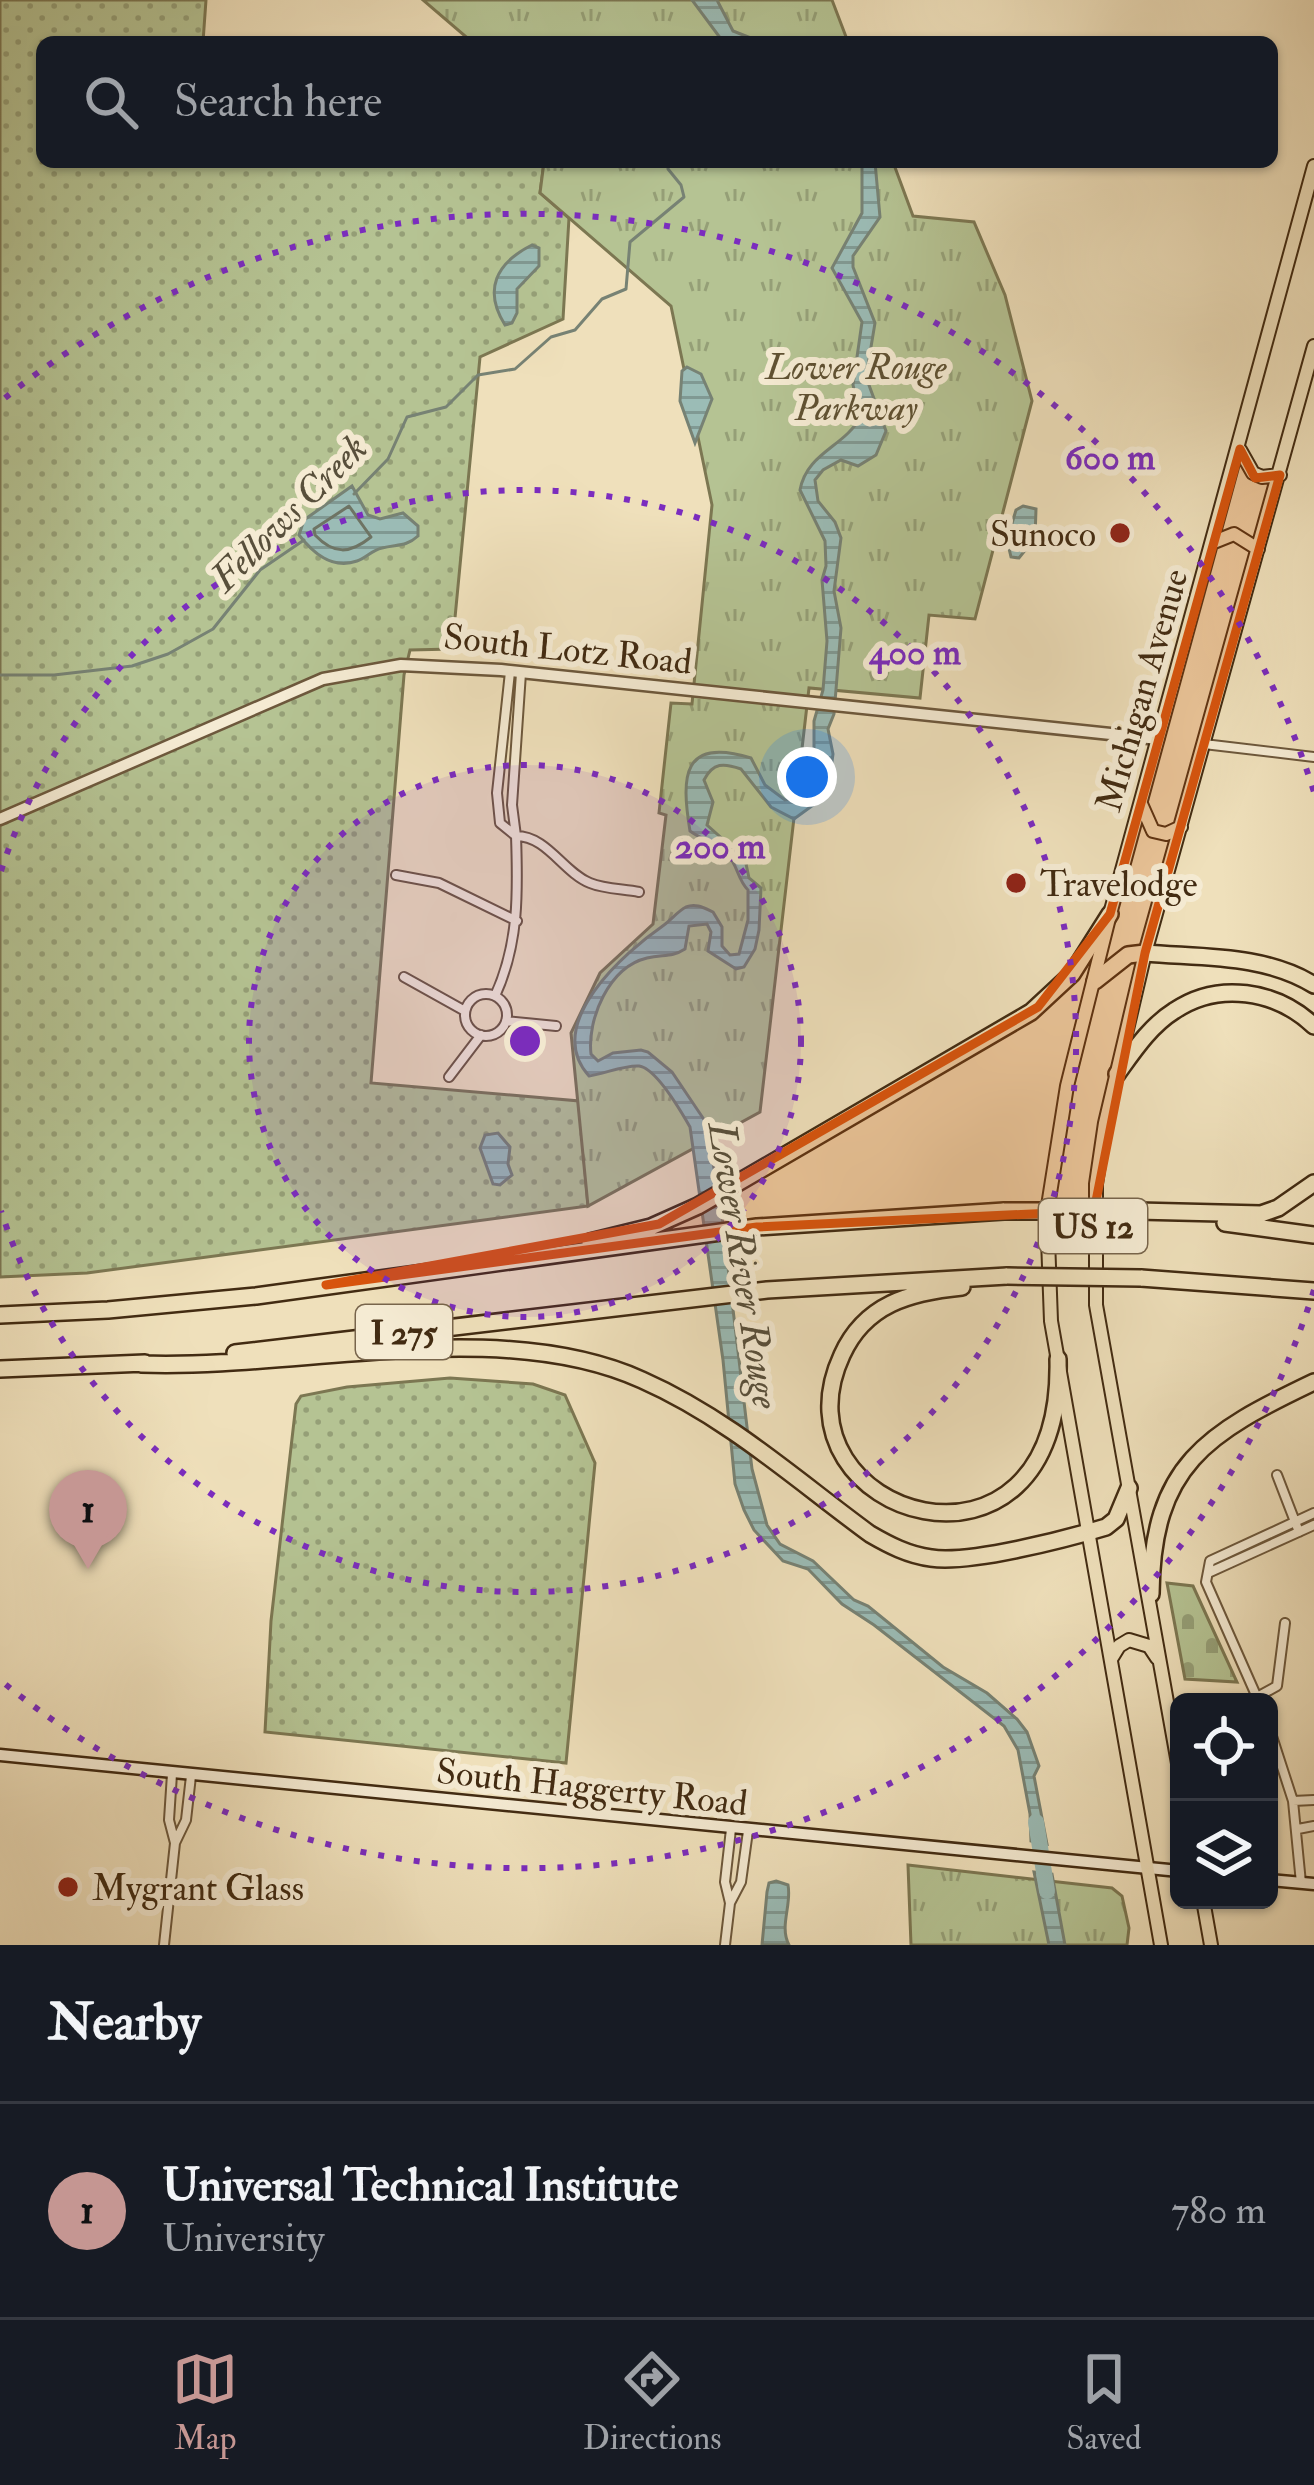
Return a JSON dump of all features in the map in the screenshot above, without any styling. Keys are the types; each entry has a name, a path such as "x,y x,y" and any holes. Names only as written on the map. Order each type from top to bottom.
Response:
{"highway":[{"path":"326,1285 607,1240 658,1224 748,1177 1038,1007 1072,974 1110,914"},
{"path":"1095,981 1128,955 1145,953 1263,963 1314,985"},
{"path":"1117,1074 1138,1044 1170,1013 1208,995 1255,994 1290,1008 1314,1026"},
{"path":"1138,1211 1261,1214 1314,1183"},
{"name":"I 275","path":"0,1315 179,1304 757,1227 1004,1211 1138,1211 1314,1235"},
{"path":"1003,1276 910,1294 863,1321 837,1365 831,1400 835,1432 849,1463 885,1498 919,1512 954,1513 986,1505 1025,1477 1044,1448 1057,1406 1058,1358"},
{"name":"I 275","path":"0,1369 141,1364 767,1290 1003,1276 1141,1278 1314,1291"},
{"path":"141,1364 196,1366 490,1347 566,1356 613,1369 713,1416 870,1534 935,1559 962,1558 1090,1532 1116,1519 1129,1488"},
{"path":"1150,1594 1160,1518 1172,1487 1192,1458 1238,1419 1314,1382"}],"main road":[{"name":"Michigan Avenue","path":"1161,1945 1058,1358 1047,1271 1050,1176 1110,914 1314,166"},
{"name":"Michigan Avenue","path":"1170,1716 1107,1379 1093,1272 1096,1184 1145,953 1314,346"},
{"path":"1240,449 1252,473 1280,475"},
{"path":"1214,542 1238,535 1258,549"},
{"name":"South Lotz Road","path":"0,819 323,679 401,665 516,672 1158,739"},
{"path":"1141,803 1154,831 1166,834 1181,827"},
{"path":"1111,1659 1123,1642 1136,1640 1149,1646 1161,1664"},
{"name":"South Haggerty Road","path":"0,1756 1170,1870"},
{"path":"1278,1881 1308,1884"},
{"path":"1204,1909 1210,1945"}],"street":[{"path":"516,672 498,809 504,828 539,844 589,883 639,892"},
{"path":"495,996 506,972 517,921 512,794 516,672"},
{"path":"1204,744 1314,757"},
{"path":"395,875 440,883 517,921"},
{"path":"404,977 465,1011"},
{"path":"477,996 495,996 505,1007 506,1021 493,1035 481,1035 467,1024 465,1011 477,996"},
{"path":"506,1021 556,1026"},
{"path":"449,1077 481,1035"},
{"path":"1277,1475 1299,1532"},
{"path":"1255,1693 1206,1582 1210,1561 1314,1514"},
{"path":"1208,1574 1314,1526"},
{"path":"1268,1693 1277,1686 1285,1623"},
{"path":"1278,1755 1293,1801 1308,1884"},
{"path":"172,1774 169,1820 175,1844"},
{"path":"164,1945 175,1844 186,1820 191,1776"},
{"path":"1293,1801 1314,1800"},
{"path":"1298,1829 1314,1826"},
{"path":"725,1945 731,1829"},
{"path":"730,1903 741,1882 748,1831"}],"highlighted area":[{"path":"1240,449 1255,478 1280,475 1145,953 1094,1211 757,1227 326,1285 659,1224 1038,1007 1110,914"}],"green space":[{"path":"0,0 206,0 203,36 36,36 36,168 543,168 540,193 569,218 563,319 480,357 452,649 410,650 404,675 371,1083 579,1101 588,1206 87,1273 0,1277"},
{"path":"423,0 832,0 846,36 465,36"},
{"name":"Lower Rouge Parkway","path":"543,168 895,168 913,216 974,222 1005,295 1032,401 975,619 929,615 920,698 809,688 760,1112 588,1206 571,1033 600,973 653,924 666,815 659,813 671,703 692,704 712,505 671,306 540,193"},
{"path":"450,1378 533,1384 565,1395 595,1463 566,1763 265,1732 271,1621 296,1404 301,1396 347,1387"},
{"path":"1167,1583 1193,1586 1237,1682 1185,1679"},
{"path":"908,1865 1112,1888 1122,1896 1129,1928 1127,1945 911,1945"}],"water":[{"path":"692,0 717,0 733,31 746,36 719,36"},
{"path":"862,168 876,168 880,217 853,256 853,267 875,323 866,377 886,431 876,455 858,466 841,460 815,480 818,501 841,538 834,591 841,628 834,714 828,729 833,754 830,776 816,803 794,819 771,807 741,769 720,766 707,774 704,780 713,802 707,825 745,859 749,878 761,888 755,949 744,967 736,969 708,951 711,932 707,924 689,926 685,949 634,963 612,983 597,1011 591,1054 598,1061 613,1053 648,1052 672,1072 705,1121 720,1200 752,1469 767,1525 780,1544 813,1561 854,1600 1017,1719 1039,1766 1034,1776 1047,1844 1031,1841 1018,1750 1004,1726 842,1604 808,1569 783,1561 754,1530 735,1484 723,1360 690,1127 668,1092 646,1069 627,1067 589,1076 577,1056 575,1034 594,991 629,953 683,909 697,906 713,912 722,927 722,946 730,955 739,954 748,920 748,890 727,854 690,831 686,793 691,766 711,753 751,758 765,785 785,800 814,785 814,721 823,690 827,641 822,580 825,541 800,490 810,467 861,416 853,385 862,322 832,268 862,213"},
{"path":"532,245 539,248 539,266 517,289 517,313 505,325 495,300 497,279 509,260"},
{"path":"687,367 701,374 712,399 695,443 680,401 682,371"},
{"path":"352,486 368,515 380,519 403,513 418,526 418,536 348,563 317,554 299,535 304,520"},
{"path":"1023,506 1036,509 1035,538 1019,558 1011,557 1007,540 1016,510"},
{"path":"498,1133 510,1147 512,1175 500,1185 493,1184 480,1148 485,1135"},
{"path":"1034,1872 1052,1874 1065,1945 1049,1945"},
{"path":"769,1883 788,1885 785,1930 789,1945 762,1945 767,1892"}],"waterway":[{"name":"Fellows Creek","path":"354,494 388,459 407,417 446,407 478,375 515,369 551,337 575,330 602,299 626,289 630,242 684,197 668,168"},
{"name":"Fellows Creek","path":"0,675 54,675 132,666 168,654 213,629 260,570 304,540"},
{"name":"Lower River Rouge","path":"1036,1822 1047,1891"}],"place":[{"name":"Sunoco","path":"1120,533"},
{"name":"Travelodge","path":"1016,883"},
{"name":"Universal Technical Institute","path":"88,1569"},
{"name":"Mygrant Glass","path":"68,1887"}]}
